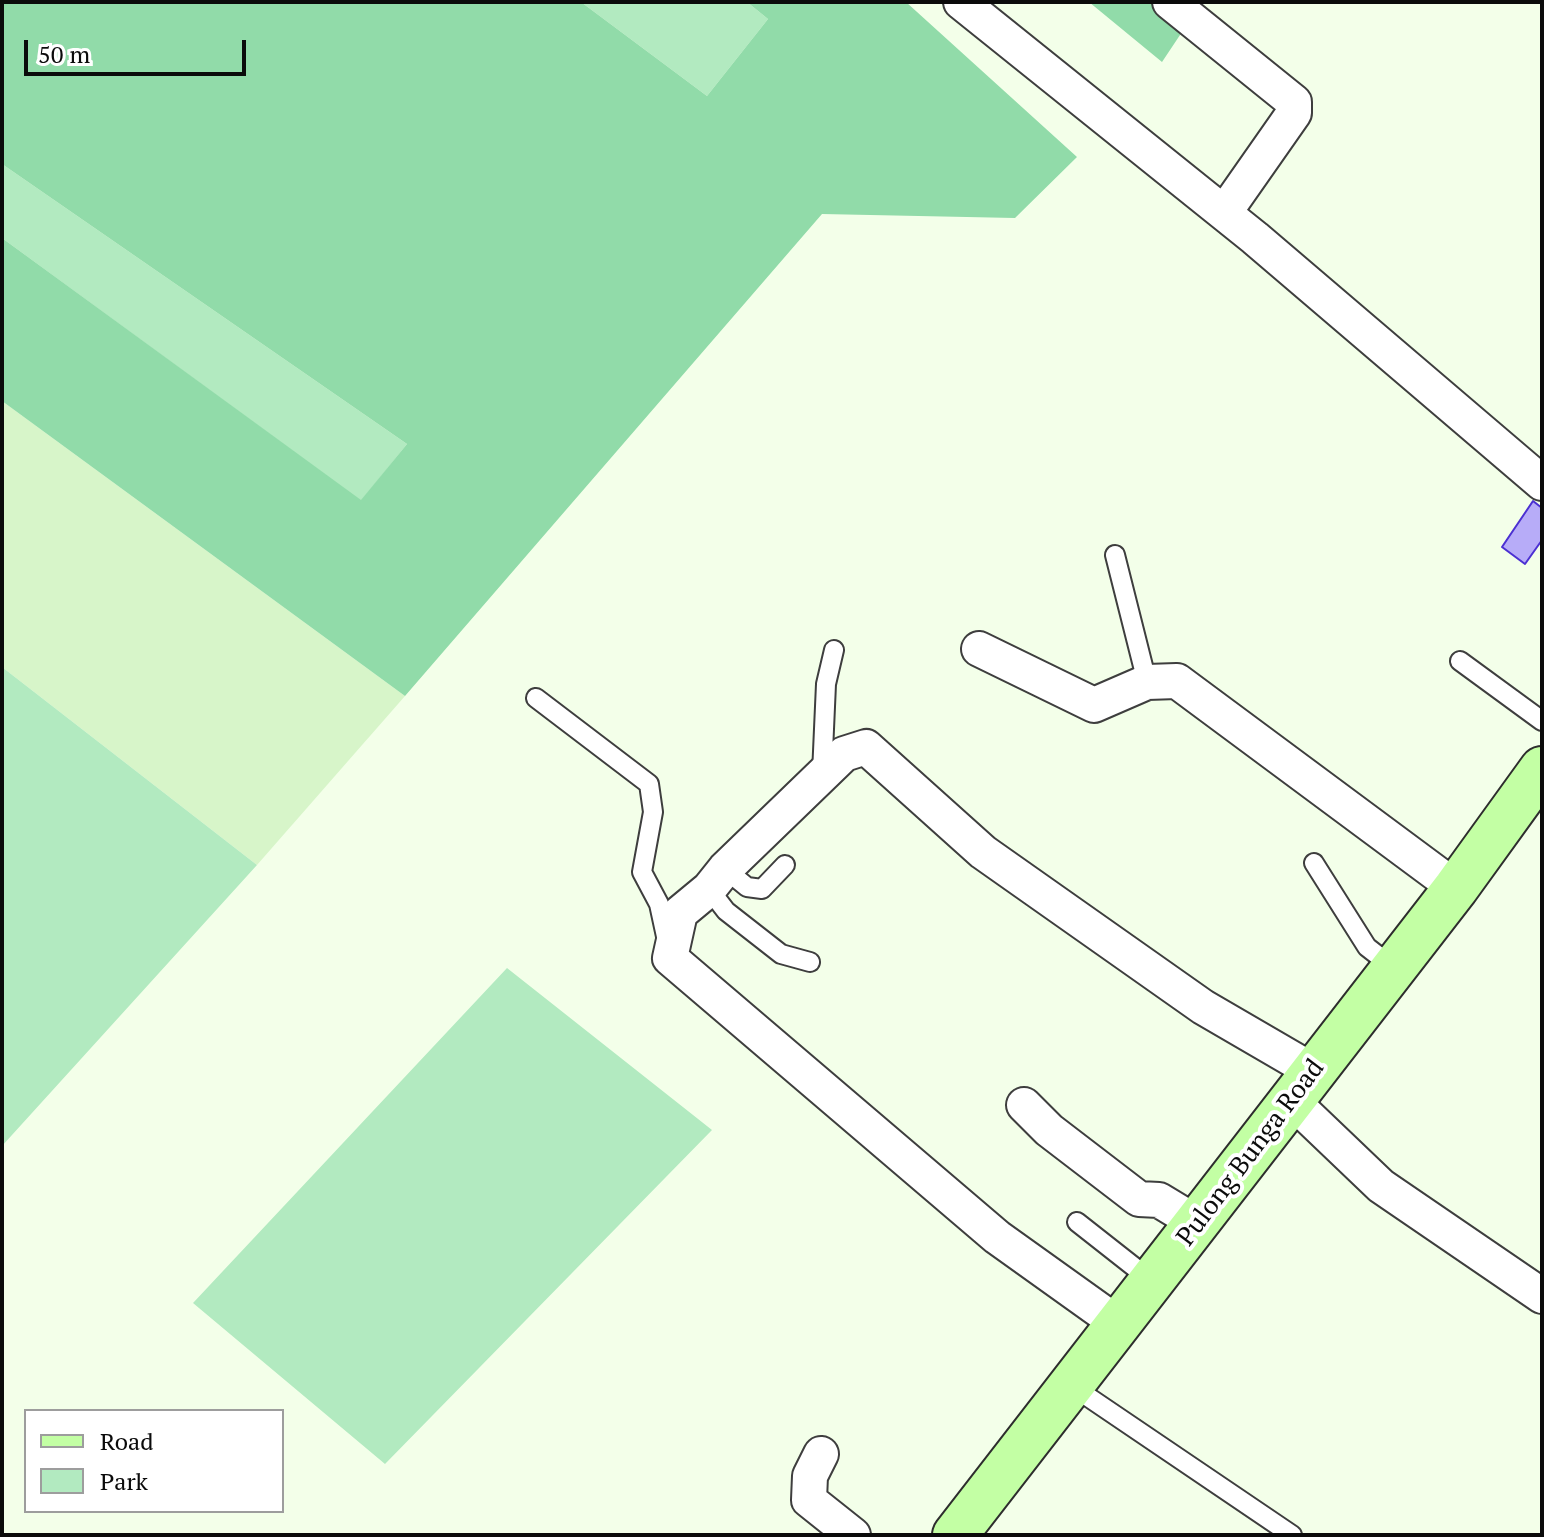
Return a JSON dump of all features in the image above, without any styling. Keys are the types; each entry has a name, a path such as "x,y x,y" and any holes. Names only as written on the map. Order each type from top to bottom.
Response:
{"main road":[{"name":"Pulong Bunga Road","path":"967,1527 1152,1281 1456,888 1542,769"}],"street":[{"path":"961,2 1224,213 1542,483"},
{"path":"1170,2 1294,102 1294,113 1224,213"},
{"path":"979,649 1094,705 1147,682 1177,681 1456,888"},
{"path":"1120,1325 997,1237 670,958 680,913 844,754 866,747 983,852 1203,1007 1302,1086 1381,1186 1542,1296"},
{"path":"1024,1105 1049,1130 1139,1199 1159,1200 1197,1223"},
{"path":"821,1454 810,1476 809,1500 853,1535"}],"lane":[{"path":"1115,555 1147,682"},
{"path":"822,775 826,684 834,650"},
{"path":"1460,661 1542,721"},
{"path":"536,698 649,784 653,812 642,872 659,904 670,958"},
{"path":"1314,863 1367,947 1394,968"},
{"path":"717,879 762,889 785,865"},
{"path":"717,879 726,911 781,954 810,962"},
{"path":"1077,1222 1152,1281"},
{"path":"1072,1386 1292,1535"}],"green space":[{"path":"2,2 581,2 707,96 768,19 747,2 906,2 1077,157 1015,218 822,214 405,696 2,401 2,238 361,500 407,444 2,164"},
{"path":"581,2 747,2 768,19 707,96"},
{"path":"1089,2 1202,2 1162,62"},
{"path":"2,164 407,444 361,501 2,238"},
{"path":"2,401 405,696 257,865 2,667"},
{"path":"2,667 257,865 2,1146"},
{"path":"507,968 712,1130 385,1464 193,1303"}],"shaded area":[{"path":"1533,501 1542,508 1542,540 1525,564 1502,547"}]}
